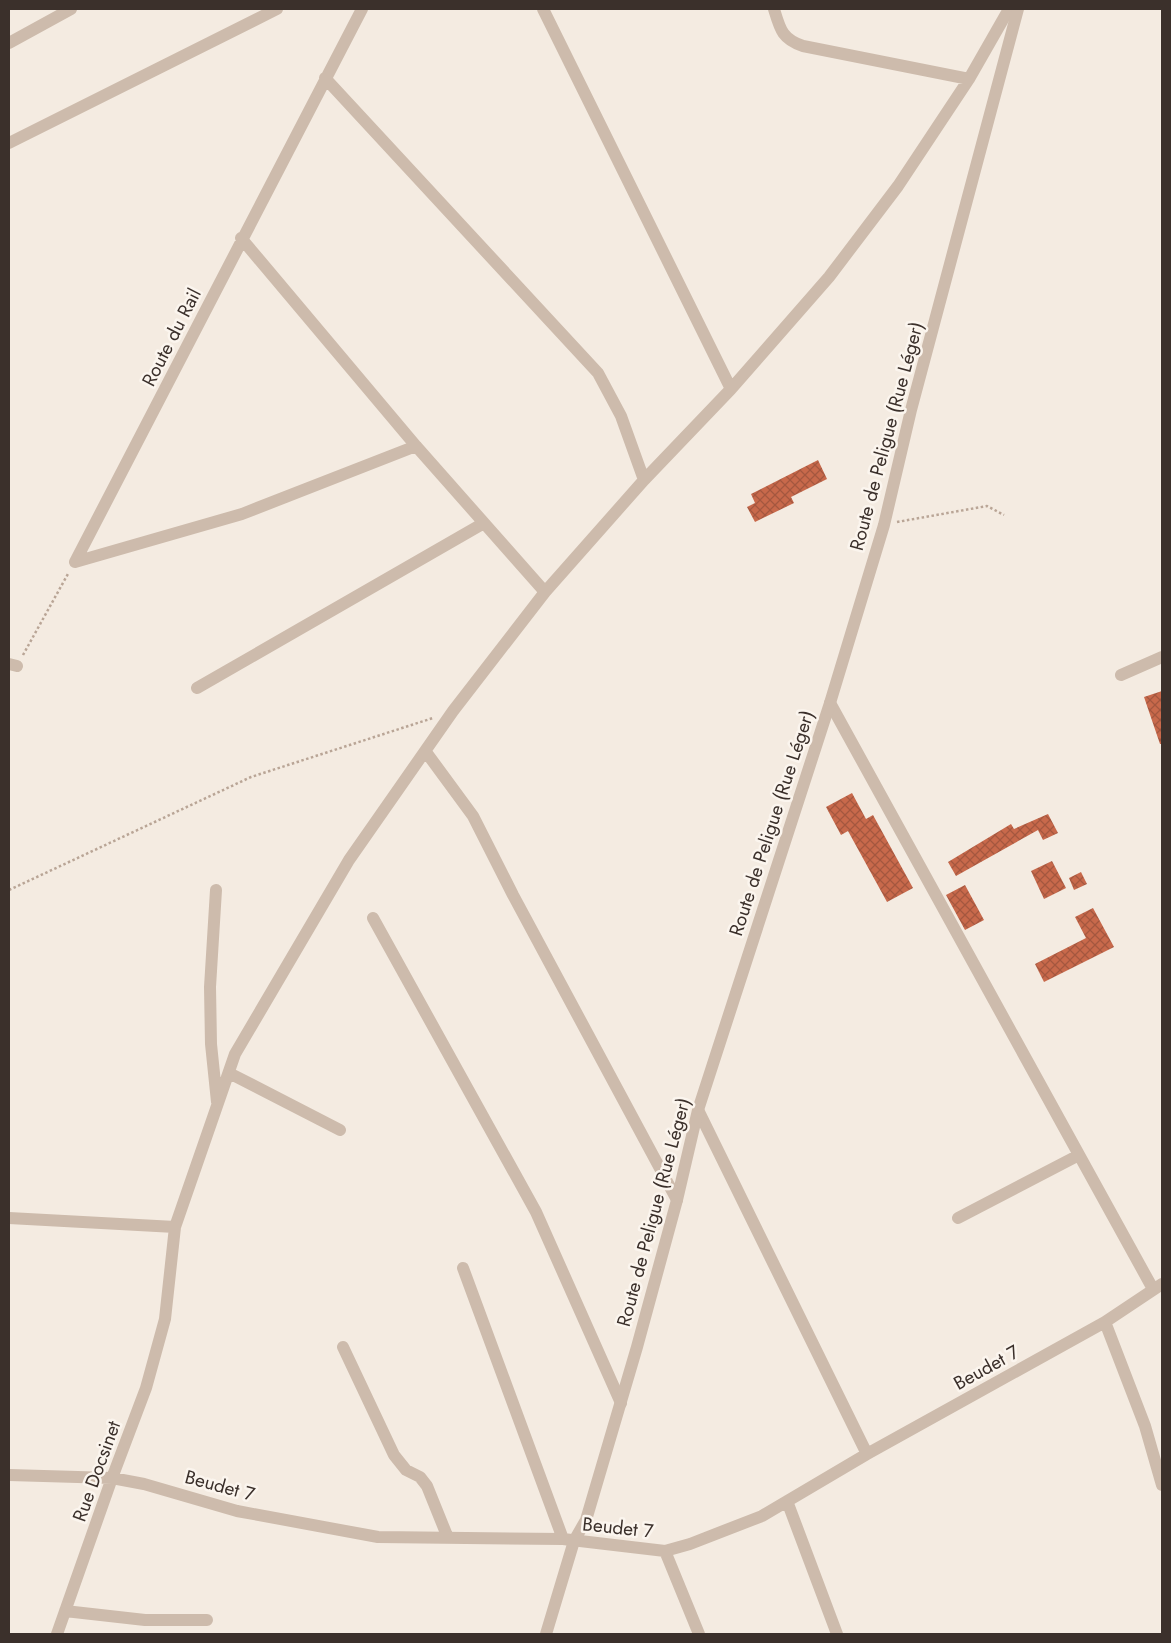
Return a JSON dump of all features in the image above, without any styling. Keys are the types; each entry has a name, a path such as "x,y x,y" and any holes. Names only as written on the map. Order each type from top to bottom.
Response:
{"street":[{"path":"9,43 72,9"},
{"path":"9,143 275,9"},
{"name":"Route du Rail","path":"74,562 186,350 241,238 362,9"},
{"path":"543,9 731,388"},
{"path":"774,9 780,27 789,41 803,46 969,79"},
{"name":"Rue Docsinet","path":"57,1634 146,1388 165,1319 175,1227 235,1054 349,860 453,712 545,592 644,480 731,388 829,277 898,186 1014,12"},
{"name":"Route de Peligue (Rue Léger)","path":"546,1634 568,1540 586,1520 621,1403 677,1200 698,1110 830,703 884,525 911,410 1014,12"},
{"path":"325,78 598,373 621,416 644,480"},
{"path":"241,238 416,446 545,592"},
{"path":"74,562 242,514 416,446"},
{"path":"197,688 484,523"},
{"path":"1121,675 1162,657"},
{"path":"830,703 1079,1155 1158,1287"},
{"path":"426,752 472,816 677,1200"},
{"path":"216,890 210,987 211,1044 217,1109"},
{"path":"373,918 536,1212 621,1403"},
{"path":"229,1073 340,1130"},
{"path":"698,1110 867,1454"},
{"path":"958,1218 1079,1155"},
{"path":"9,1218 175,1227"},
{"path":"463,1268 568,1540"},
{"name":"Beudet 7","path":"9,1475 112,1478 144,1484 236,1511 368,1535 568,1540 665,1550 690,1544 762,1516 867,1454 1105,1322 1158,1287"},
{"path":"1105,1322 1145,1426 1162,1485"},
{"path":"343,1348 394,1455 406,1470 420,1476 427,1486 448,1538"},
{"path":"787,1501 837,1634"},
{"path":"665,1550 699,1634"},
{"path":"65,1611 145,1620 207,1620"}],"path":[{"path":"884,525 987,506 1004,515"},
{"path":"13,665 74,562"},
{"path":"9,890 251,777 453,712"}],"building":[{"path":"818,460 827,479 791,497 794,503 755,522 747,507 755,503 751,494"},
{"path":"1162,691 1162,744 1160,744 1144,697"},
{"path":"852,793 866,819 873,815 913,888 887,902 848,831 841,835 826,807"},
{"path":"1048,814 1058,833 1043,840 1038,830 956,876 948,862 1011,824 1014,829"},
{"path":"1052,861 1066,888 1044,899 1031,871"},
{"path":"1081,872 1087,884 1074,890 1069,878"},
{"path":"965,885 984,920 965,930 946,895"},
{"path":"1093,908 1114,947 1044,982 1035,964 1086,938 1075,917"}]}
